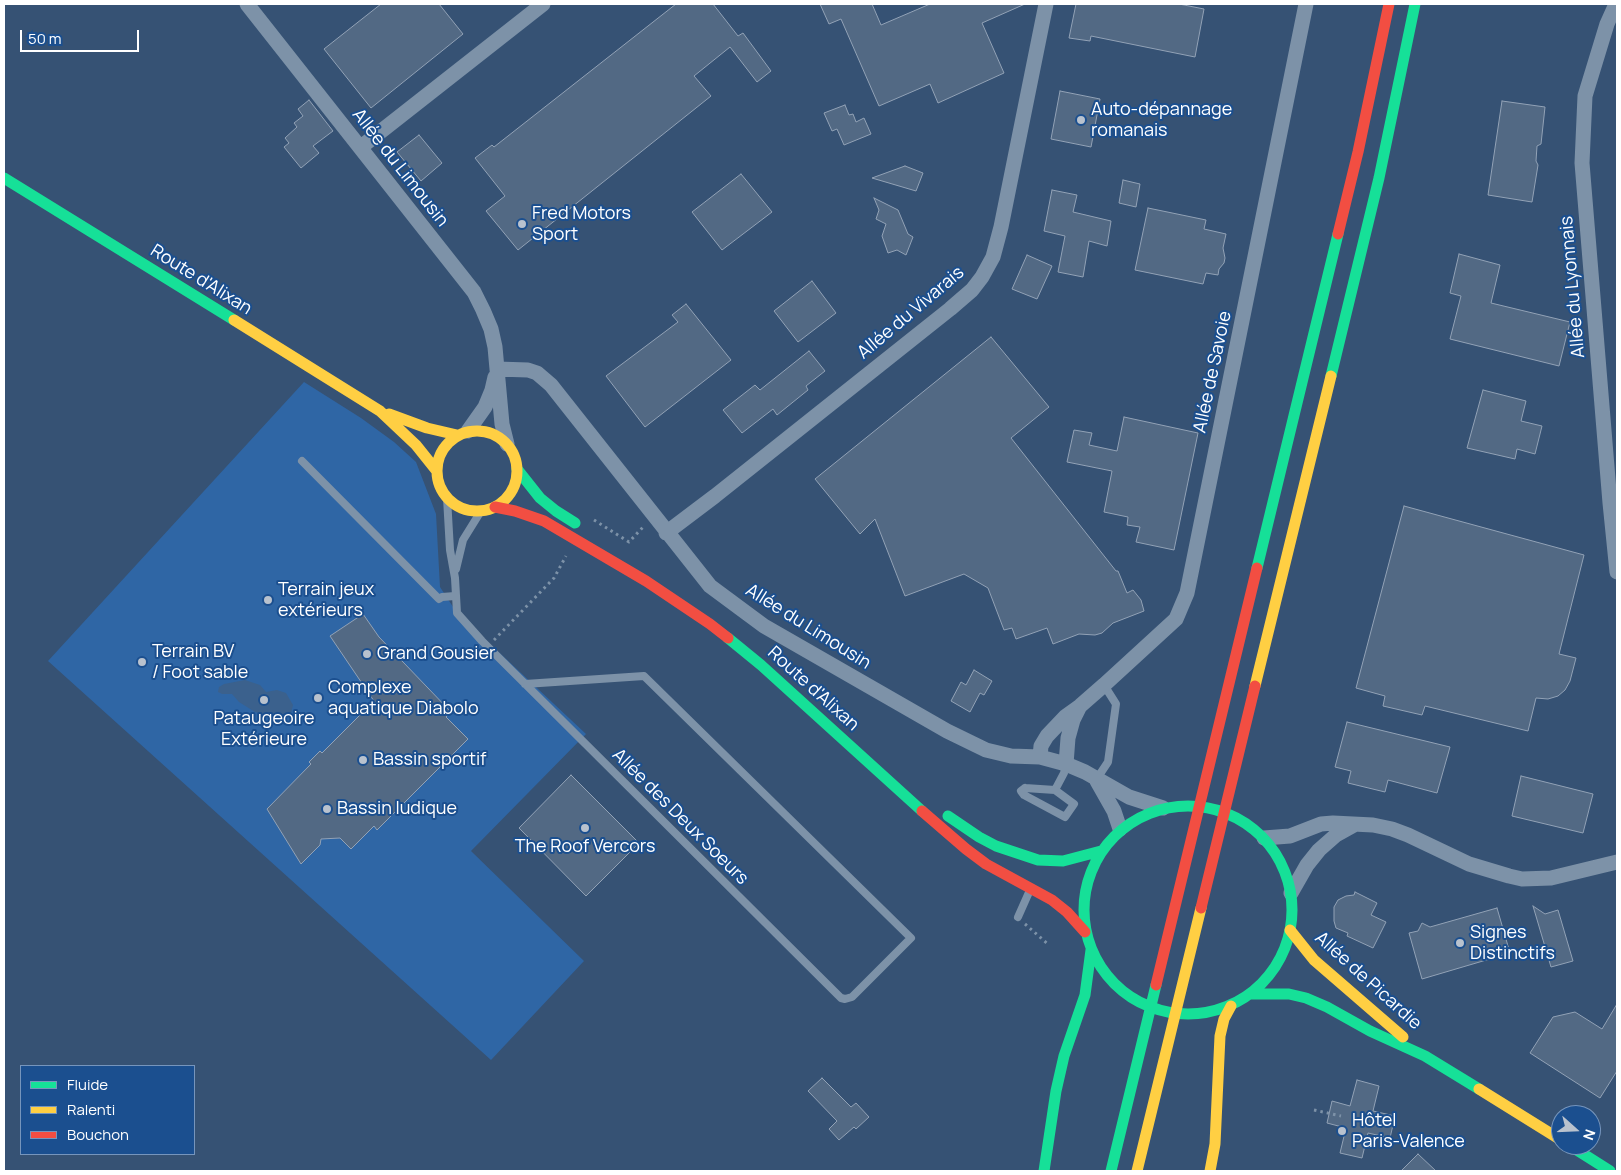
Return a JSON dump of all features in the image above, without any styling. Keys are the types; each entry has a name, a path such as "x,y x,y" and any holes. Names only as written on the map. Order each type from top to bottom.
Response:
{"main road":[{"path":"1111,1171 1358,152 1389,4"},
{"path":"1137,1171 1379,178 1415,4"},
{"name":"Route d'Alixan","path":"4,178 380,411 416,445 436,470 437,481 441,490 447,498 462,509 481,511 495,507 505,500 512,491 516,481 517,469"},
{"name":"Route d'Alixan","path":"380,411 427,428 463,433 490,432 507,444"},
{"path":"436,470 442,450 448,442 463,433"},
{"path":"507,444 512,452 517,469 540,498 556,511 587,530"},
{"name":"Route d'Alixan","path":"495,507 515,511 544,521 646,581 710,624 761,665 959,843 986,864 1060,906 1085,932"},
{"path":"1180,806 1208,808 1241,820 1264,838 1282,866 1292,893 1290,930 1287,943 1276,965 1252,994 1231,1006 1216,1011 1183,1015 1163,1013 1133,1000 1104,972 1091,950 1085,932 1083,916 1085,893 1089,877 1102,851 1120,830 1132,820 1164,808 1180,806"},
{"path":"942,811 971,832 996,846 1038,860 1063,861 1102,851"},
{"name":"Allée de Picardie","path":"1290,930 1314,960 1425,1056"},
{"path":"1044,1171 1056,1091 1064,1056 1085,995 1091,950"},
{"name":"Allée de Picardie","path":"1252,994 1280,993 1306,998 1327,1007 1370,1031 1425,1056 1551,1134"},
{"path":"1210,1171 1215,1144 1219,1044 1224,1019 1231,1006"},
{"path":"1585,1155 1610,1171"}],"street":[{"name":"Allée du Limousin","path":"247,4 474,292 491,329 502,424 507,444"},
{"path":"361,147 543,4"},
{"name":"Allée du Vivarais","path":"666,532 715,496 950,310 972,290 982,277 993,257 1001,227 1046,4"},
{"name":"Allée de Savoie","path":"1040,757 1041,746 1047,736 1066,716 1104,685 1176,619 1187,594 1306,4"},
{"name":"Allée du Lyonnais","path":"1616,4 1607,24 1585,96 1582,163 1617,572"},
{"name":"Allée du Limousin","path":"497,369 528,370 536,373 551,385 710,586 764,626 947,731 986,750 1011,756 1040,757 1066,764 1129,797 1164,808"},
{"name":"Allée du Limousin","path":"463,433 486,407 497,369"},
{"name":"Allée de Savoie","path":"1066,764 1068,738 1073,720 1080,706"},
{"path":"1096,780 1114,811 1120,830"},
{"path":"1264,838 1290,836 1321,824 1334,823 1392,829 1469,864 1522,879 1552,878 1617,862"},
{"path":"1292,893 1307,865 1319,850 1336,835 1354,825"}],"lane":[{"path":"302,461 439,599 455,596"},
{"name":"Allée des Deux Soeurs","path":"447,498 450,550 455,578"},
{"name":"Allée des Deux Soeurs","path":"481,511 463,540 458,557 455,578 457,613 524,684 841,998 852,997 911,938 644,676 524,684"},
{"path":"1096,780 1108,762 1116,704 1104,685"},
{"path":"1055,790 1064,773 1066,764"},
{"path":"1025,788 1055,790 1074,804 1064,817 1024,795 1021,791 1025,788"},
{"path":"1018,917 1031,888"}],"path":[{"path":"1018,917 1049,945"},
{"path":"1314,1110 1341,1116"}],"shaded area":[{"name":"Complexe aquatique Diabolo","path":"304,382 361,418 394,442 416,462 436,514 440,587 457,613 586,734 471,851 584,961 491,1060 48,661"},
{"name":"Pataugeoire Extérieure","path":"245,680 260,685 266,692 277,690 286,693 293,705 291,713 281,716 255,712 239,702 232,694 218,692 219,687 224,684"}],"building":[{"path":"381,4 439,4 463,34 371,108 324,49"},
{"path":"676,4 713,4 738,36 743,33 771,71 757,82 730,47 694,76 711,96 518,250 486,211 505,196 475,158 492,145 494,147"},
{"path":"820,4 872,4 881,25 930,4 1025,4 982,23 1004,73 938,103 930,84 879,106 841,19 829,24"},
{"path":"1076,4 1179,4 1204,9 1195,57 1091,36 1090,41 1069,38"},
{"path":"1060,91 1100,99 1091,147 1051,139"},
{"path":"309,100 333,131 313,146 319,153 301,168 284,147 289,143 285,138 297,127 294,123 303,116 298,109"},
{"path":"1502,101 1545,107 1541,144 1537,146 1536,161 1538,165 1532,202 1488,195"},
{"path":"845,105 849,115 853,114 856,122 864,118 871,134 844,145 837,129 832,131 824,113"},
{"path":"419,135 442,163 421,181 397,152"},
{"path":"905,166 923,173 916,191 872,178"},
{"path":"741,174 772,212 722,250 692,212"},
{"path":"1123,180 1140,184 1136,207 1119,203"},
{"path":"1052,190 1077,195 1073,212 1111,221 1107,246 1089,241 1083,277 1058,272 1065,236 1044,231"},
{"path":"874,198 898,210 908,234 913,237 906,255 897,250 888,253 882,236 886,224 876,219 879,210"},
{"path":"1148,208 1206,220 1204,229 1226,234 1223,248 1225,258 1218,275 1206,273 1203,284 1135,270"},
{"path":"1459,254 1500,265 1491,303 1570,322 1559,366 1450,339 1461,296 1450,293"},
{"path":"1027,255 1052,266 1037,299 1012,289"},
{"path":"812,281 836,313 798,342 774,311"},
{"path":"686,304 731,360 645,427 606,376 678,322 672,315"},
{"path":"991,337 1049,407 1011,438 1116,571 1118,571 1127,593 1133,590 1141,600 1144,611 1113,623 1102,633 1095,635 1079,634 1053,644 1047,628 1016,639 1012,628 1004,630 988,588 964,574 905,596 875,519 860,534 815,479"},
{"path":"809,351 825,371 806,386 808,390 777,415 773,409 742,433 723,410 755,385 760,390"},
{"path":"1483,390 1526,401 1521,421 1542,426 1535,454 1517,449 1515,459 1467,448"},
{"path":"1124,417 1198,433 1174,550 1136,542 1140,527 1127,525 1128,517 1104,512 1112,471 1067,462 1074,430 1092,433 1089,445 1117,451"},
{"path":"1404,506 1584,555 1559,654 1576,658 1570,681 1565,690 1558,696 1548,699 1536,698 1528,731 1425,706 1422,715 1383,706 1385,696 1356,688"},
{"path":"363,614 379,637 451,712 446,717 468,739 377,830 374,826 351,849 340,838 321,839 320,845 301,864 267,809 311,764 309,762 320,751 322,753 374,701 330,636"},
{"path":"974,670 992,681 984,695 980,693 970,712 951,701 961,682 966,685"},
{"path":"1347,722 1450,747 1437,793 1388,780 1385,792 1348,783 1351,771 1335,767"},
{"path":"571,775 639,843 586,896 519,828"},
{"path":"1521,776 1593,794 1583,833 1512,816"},
{"path":"1355,892 1377,903 1371,915 1386,922 1373,948 1347,936 1348,933 1336,928 1334,907 1338,900 1354,895"},
{"path":"1533,906 1545,914 1558,910 1573,961 1551,967"},
{"name":"Signes Distinctifs","path":"1497,908 1510,953 1422,979 1409,933 1418,931 1422,923 1430,927"},
{"path":"1617,1004 1617,1071 1600,1098 1530,1053 1553,1017 1575,1012 1602,1029"},
{"path":"822,1078 851,1107 856,1103 869,1117 856,1129 854,1127 839,1140 829,1129 837,1121 808,1091"},
{"path":"1357,1080 1379,1086 1373,1111 1395,1116 1390,1138 1368,1133 1362,1158 1340,1153 1346,1128 1327,1123 1332,1101 1350,1106"},
{"path":"1418,1154 1436,1171 1401,1171"}],"traffic: fast":[{"path":"1331,376 1379,178 1415,4"},
{"path":"4,178 234,320"},
{"path":"1257,568 1338,234"},
{"path":"517,469 540,498 575,523"},
{"path":"728,638 761,665 922,811"},
{"path":"1178,806 1198,806 1218,810 1237,818 1262,836 1275,852 1284,870 1292,900 1292,910 1288,940 1284,950 1275,968 1262,984 1246,997 1218,1010 1198,1014 1178,1014 1158,1010 1139,1002 1122,991 1107,976 1096,959 1088,940 1084,920 1084,900 1088,880 1096,861 1107,844 1122,829 1139,818 1158,810 1178,806"},
{"path":"948,816 996,846 1038,860 1063,861 1101,851"},
{"path":"1044,1171 1056,1091 1064,1056 1085,995 1091,950"},
{"path":"1111,1171 1156,985"},
{"path":"1252,994 1289,994 1306,998 1327,1007 1370,1031 1425,1056 1479,1089"},
{"path":"1585,1155 1610,1171"}],"traffic: slow":[{"path":"234,320 380,411 416,445 436,470"},
{"path":"1255,686 1331,376"},
{"path":"389,414 427,428 457,435"},
{"path":"469,431 485,431 506,442 517,463 517,471 517,479 506,500 485,511 469,511 455,505 443,493 437,479 437,463 443,449 455,437 469,431"},
{"path":"1137,1171 1201,908"},
{"path":"1290,930 1314,960 1403,1037"},
{"path":"1210,1171 1215,1144 1220,1036 1224,1019 1231,1006"},
{"path":"1479,1089 1551,1134"}],"traffic: jam":[{"path":"1338,234 1358,152 1389,4"},
{"path":"495,507 515,511 544,521 646,581 728,638"},
{"path":"1156,985 1257,568"},
{"path":"1201,908 1255,686"},
{"path":"922,811 986,864 1052,900 1067,912 1085,932"}],"place":[{"name":"Auto-dépannage romanais","path":"1081,120"},
{"name":"Fred Motors Sport","path":"522,224"},
{"name":"Terrain jeux extérieurs","path":"268,600"},
{"name":"Grand Gousier","path":"367,654"},
{"name":"Terrain BV / Foot sable","path":"142,662"},
{"name":"Complexe aquatique Diabolo","path":"318,698"},
{"name":"Pataugeoire Extérieure","path":"264,700"},
{"name":"Bassin sportif","path":"363,760"},
{"name":"Bassin ludique","path":"327,809"},
{"name":"The Roof Vercors","path":"585,828"},
{"name":"Signes Distinctifs","path":"1460,943"},
{"name":"Hôtel Paris-Valence","path":"1342,1131"}]}
